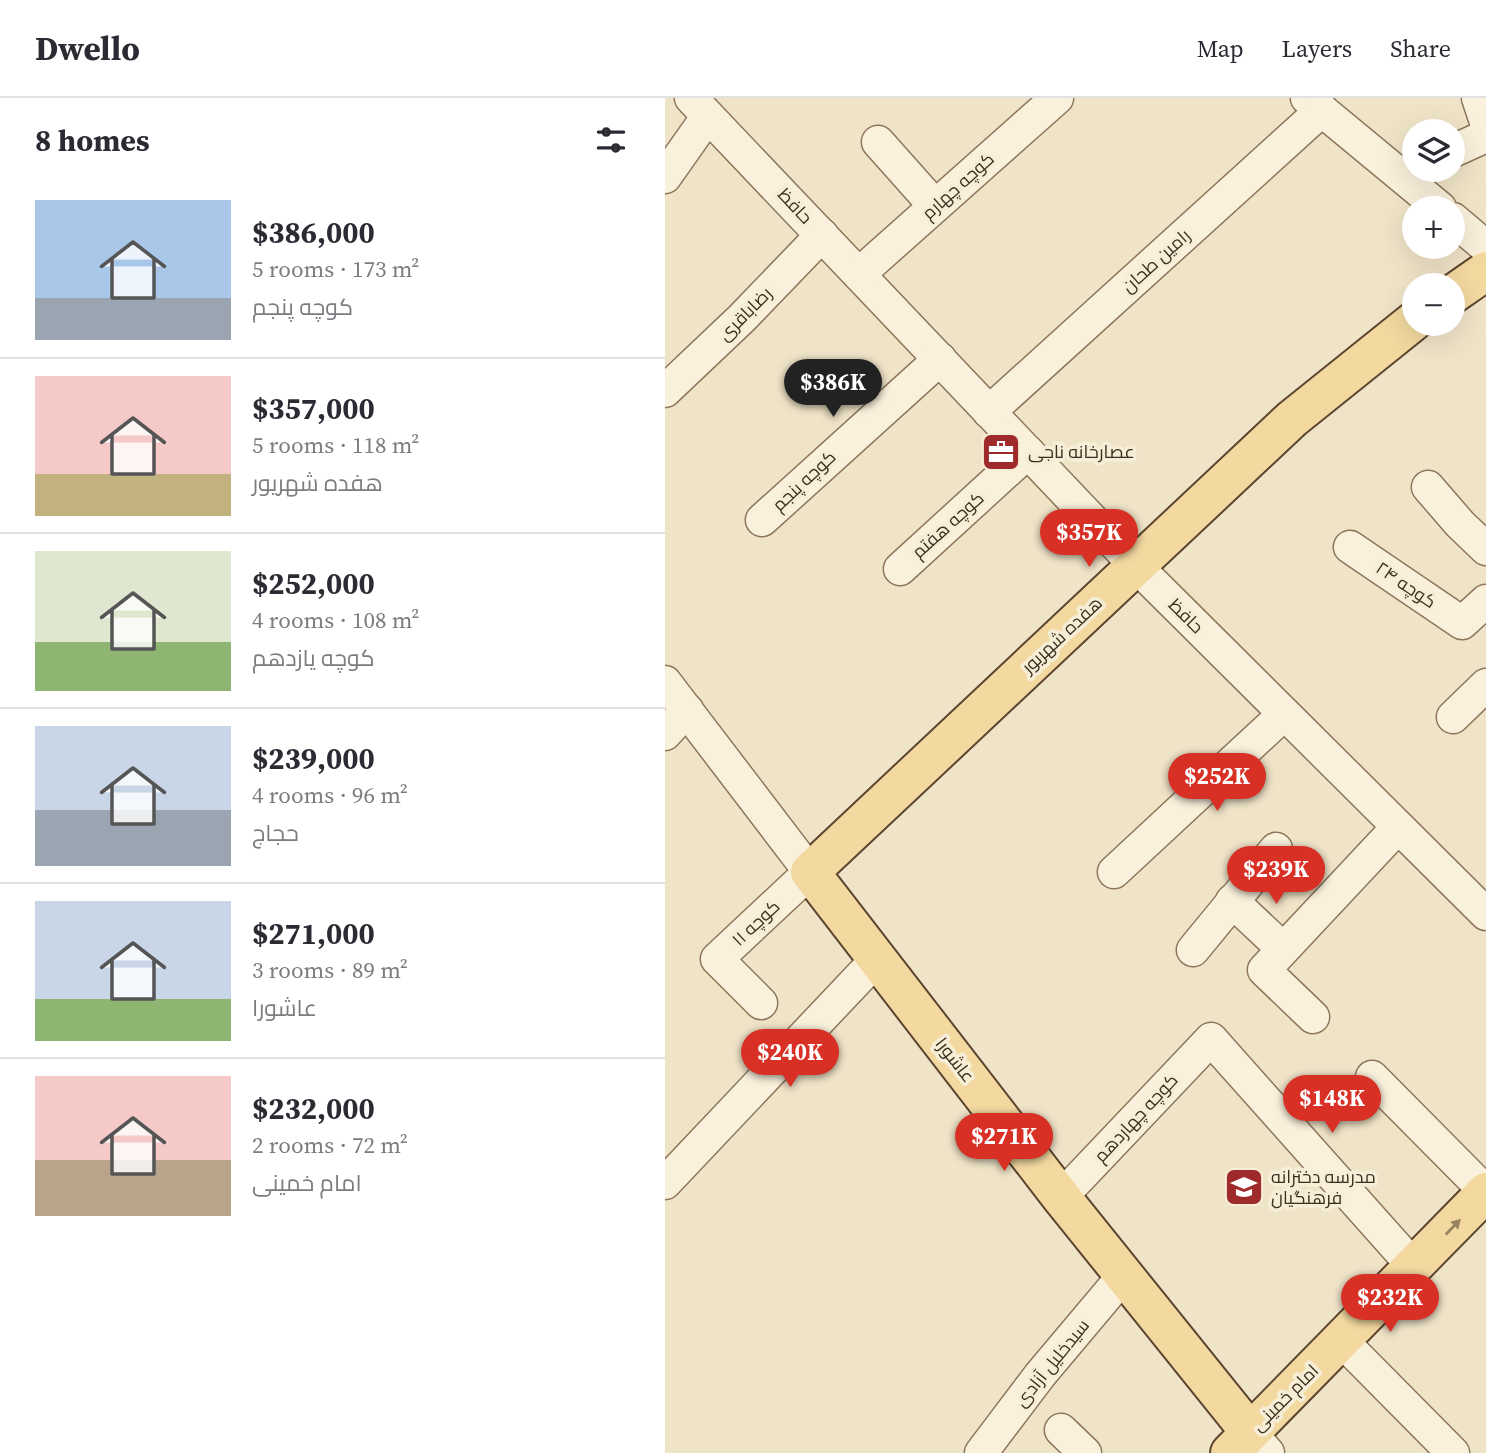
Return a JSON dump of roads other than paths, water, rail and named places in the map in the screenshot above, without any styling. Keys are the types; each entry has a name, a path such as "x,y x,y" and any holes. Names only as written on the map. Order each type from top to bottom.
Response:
{"main road":[{"path":"1465,286 1486,271"},
{"name":"هفده شهریور","path":"810,872 1292,419 1402,331"},
{"name":"عاشورا","path":"810,872 1061,1197 1125,1275 1249,1446"},
{"name":"امام خمینی","path":"1249,1446 1342,1341 1486,1192"}],"street":[{"name":"کوچه چهارم","path":"859,274 1057,98"},
{"path":"1478,98 1486,122"},
{"path":"1314,104 1402,167"},
{"name":"رامین طحان","path":"989,412 1314,104"},
{"path":"665,177 700,107"},
{"name":"حافظ","path":"700,107 1136,566 1486,914"},
{"path":"1465,146 1486,136"},
{"path":"878,142 935,206"},
{"path":"1417,182 1429,196"},
{"path":"1465,229 1486,247"},
{"name":"رضاباقری","path":"665,391 742,318 822,234"},
{"name":"کوچه پنجم","path":"762,520 940,359"},
{"name":"کوچه هفتم","path":"900,569 1028,452"},
{"path":"1427,487 1459,524 1486,549"},
{"name":"کوچه ۲۴","path":"1350,547 1462,623 1486,601"},
{"name":"عاشورا","path":"665,682 810,872"},
{"path":"1453,717 1486,685"},
{"path":"665,734 687,710"},
{"path":"1114,872 1283,715"},
{"path":"1313,1017 1264,970 1398,828"},
{"path":"1193,950 1276,849"},
{"name":"کوچه ۱۱","path":"761,1003 717,959 810,872"},
{"path":"1232,901 1283,949"},
{"path":"665,1183 877,958"},
{"name":"کوچه چهاردهم","path":"1061,1197 1211,1039 1414,1267"},
{"path":"1372,1077 1486,1192"},
{"name":"سیدخلیل آزادی","path":"981,1453 1040,1375 1125,1275"},
{"path":"1342,1341 1453,1453"},
{"path":"1061,1430 1085,1453"}],"place":[{"name":"عصارخانه ناجی","path":"1001,452"},
{"name":"مدرسه دخترانه فرهنگیان","path":"1244,1187"}]}
